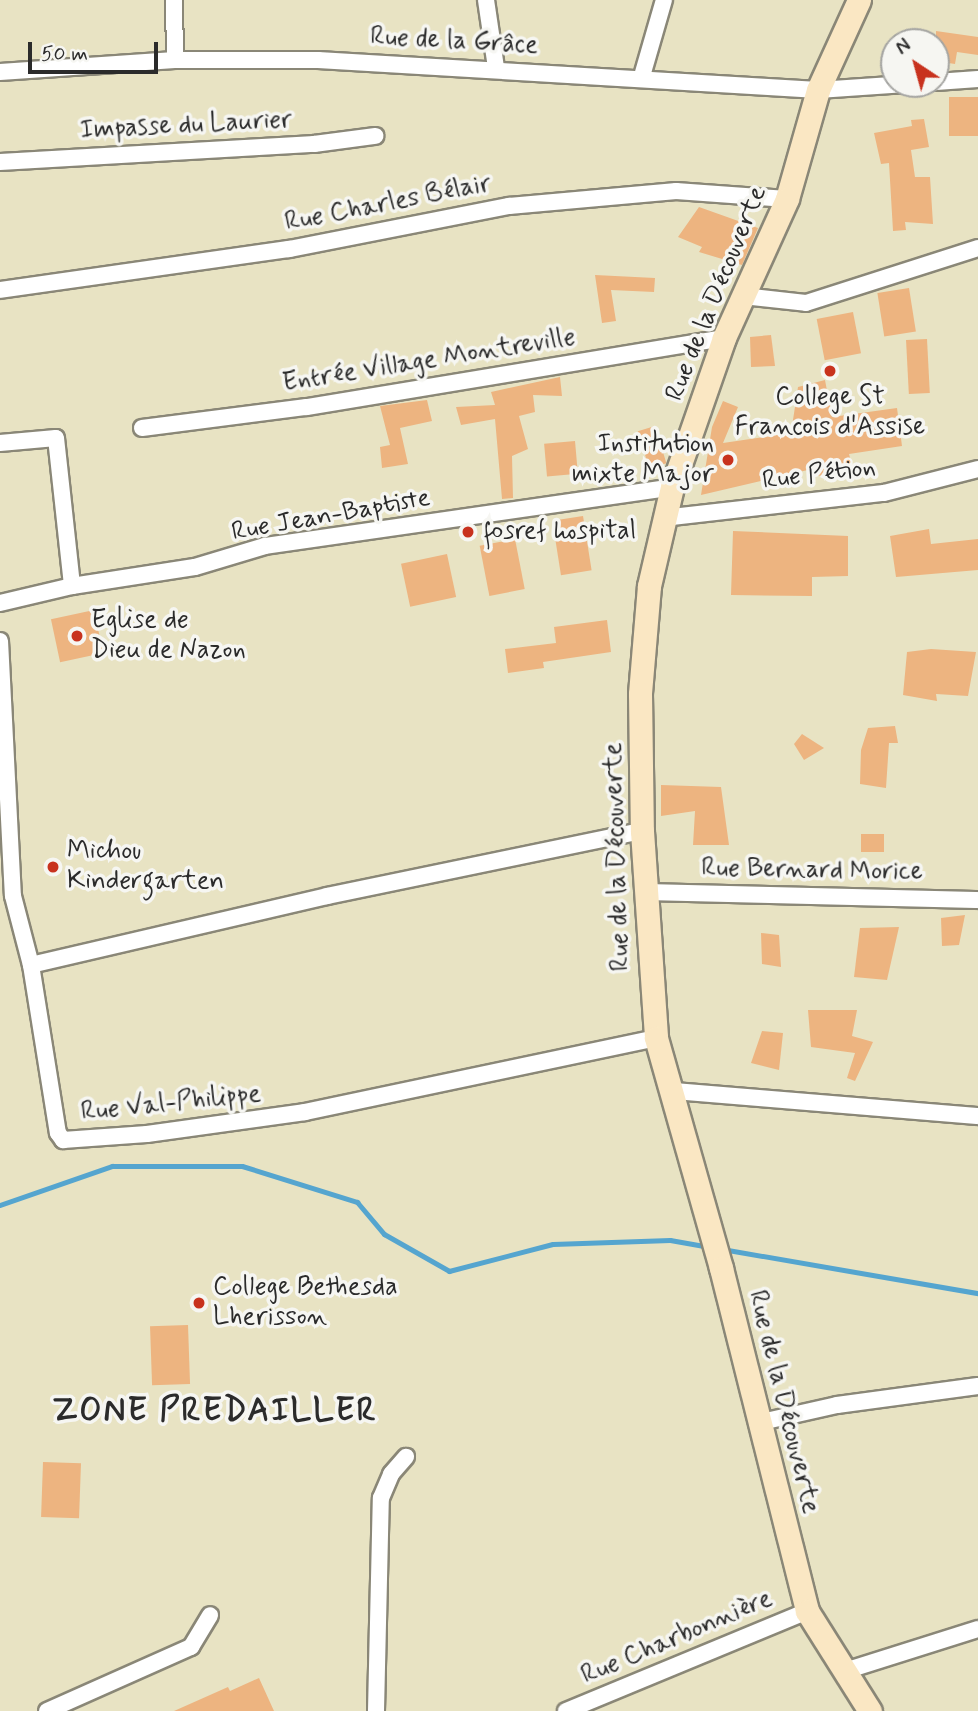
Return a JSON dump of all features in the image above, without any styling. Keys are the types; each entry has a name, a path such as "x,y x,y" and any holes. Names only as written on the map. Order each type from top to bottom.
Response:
{"street":[{"path":"174,0 175,60"},
{"path":"486,0 496,68"},
{"path":"642,76 664,0"},
{"name":"Rue de la Découverte","path":"859,0 818,90 787,199 724,338 672,486 649,586 640,694 642,831 656,1038 706,1211 757,1423 807,1611 848,1670 870,1711"},
{"name":"Rue de la Grâce","path":"0,72 175,60 318,60 642,76 818,90 880,86"},
{"path":"950,81 978,79"},
{"name":"Impasse du Laurier","path":"0,162 314,144 375,136"},
{"name":"Rue Charles Bélair","path":"0,290 289,249 509,206 676,191 787,199"},
{"path":"743,296 806,303 978,248"},
{"name":"Entrée Village Montreville","path":"142,428 307,407 724,338"},
{"path":"0,443 56,438 72,586"},
{"name":"Rue Pétion","path":"663,518 884,493 978,469"},
{"name":"Rue Jean-Baptiste","path":"0,603 72,586 195,567 265,546 672,486"},
{"name":"Rue Val-Philippe","path":"0,641 5,668 3,817 6,895 31,965 58,1133 63,1140 147,1134 305,1112 656,1038"},
{"path":"31,965 327,896 642,831"},
{"name":"Rue Bernard Morice","path":"645,892 978,900"},
{"path":"673,1091 978,1116"},
{"path":"757,1423 838,1405 978,1386"},
{"path":"376,1711 381,1498 391,1474 406,1457"},
{"name":"Rue Charbonnière","path":"566,1711 807,1611"},
{"path":"47,1711 191,1647 209,1615"},
{"path":"848,1670 978,1629"}],"building":[{"path":"950,33 978,37 978,55 957,52 955,64 950,63"},
{"path":"950,97 978,97 978,136 949,136"},
{"path":"924,119 929,147 911,150 915,177 930,177 933,224 905,222 906,230 893,231 889,163 881,164 874,133 912,126 911,120"},
{"path":"699,207 758,228 742,265 699,252 702,247 678,237"},
{"path":"595,275 655,278 654,292 611,290 616,321 602,323"},
{"path":"909,288 916,331 884,336 877,293"},
{"path":"853,312 861,353 825,360 817,319"},
{"path":"771,335 775,366 751,367 750,337"},
{"path":"927,339 930,393 909,394 906,340"},
{"path":"560,377 562,396 533,395 535,412 519,416 528,449 512,456 513,498 502,499 495,419 461,425 456,407 495,405 491,392"},
{"path":"825,380 832,417 897,408 902,446 849,454 853,469 813,477 812,469 701,495 712,427 723,401 738,407 723,443 791,433 798,387"},
{"path":"427,400 432,421 400,428 408,464 382,468 380,447 390,445 380,406"},
{"path":"655,426 666,463 649,469 638,431"},
{"path":"575,441 578,474 547,477 544,444"},
{"path":"583,516 592,570 561,575 552,521"},
{"path":"929,529 931,544 978,539 978,570 896,577 890,536"},
{"path":"733,531 848,536 848,576 812,577 812,596 731,595"},
{"path":"515,539 525,589 489,596 480,546"},
{"path":"447,554 456,597 410,607 401,564"},
{"name":"Eglise de Dieu de Nazon","path":"94,610 103,653 60,662 51,619"},
{"path":"607,620 611,652 543,662 544,668 508,673 505,649 556,643 554,627"},
{"path":"931,649 976,652 968,696 936,694 937,701 903,695 907,652"},
{"path":"895,726 898,743 889,743 886,788 860,784 861,750 868,728"},
{"path":"802,734 824,748 804,760 794,744"},
{"path":"661,785 721,787 729,845 693,845 695,811 661,816"},
{"path":"861,834 884,834 884,852 861,852"},
{"path":"965,915 959,945 942,946 941,918"},
{"path":"899,927 887,980 854,977 860,928"},
{"path":"761,933 779,935 781,967 762,964"},
{"path":"808,1010 857,1010 852,1036 873,1042 855,1081 847,1078 855,1053 811,1047"},
{"path":"762,1031 783,1033 779,1070 751,1063"},
{"path":"188,1325 190,1384 152,1385 150,1326"},
{"path":"43,1462 81,1463 79,1518 41,1517"},
{"path":"259,1678 274,1711 174,1711 228,1687 230,1691"}],"waterway":[{"path":"0,1205 112,1166 242,1166 357,1202 384,1234 449,1271 553,1244 670,1240 709,1247"},
{"path":"722,1249 978,1293"}],"place":[{"name":"College St Francois d'Assise","path":"830,371"},
{"name":"Institution mixte Major","path":"728,460"},
{"name":"fosref hospital","path":"468,532"},
{"name":"Eglise de Dieu de Nazon","path":"77,636"},
{"name":"Michou Kindergarten","path":"53,867"},
{"name":"College Bethesda Lherisson","path":"199,1303"}],"district":[{"name":"ZONE PREDAILLER","path":"215,1412"}]}
